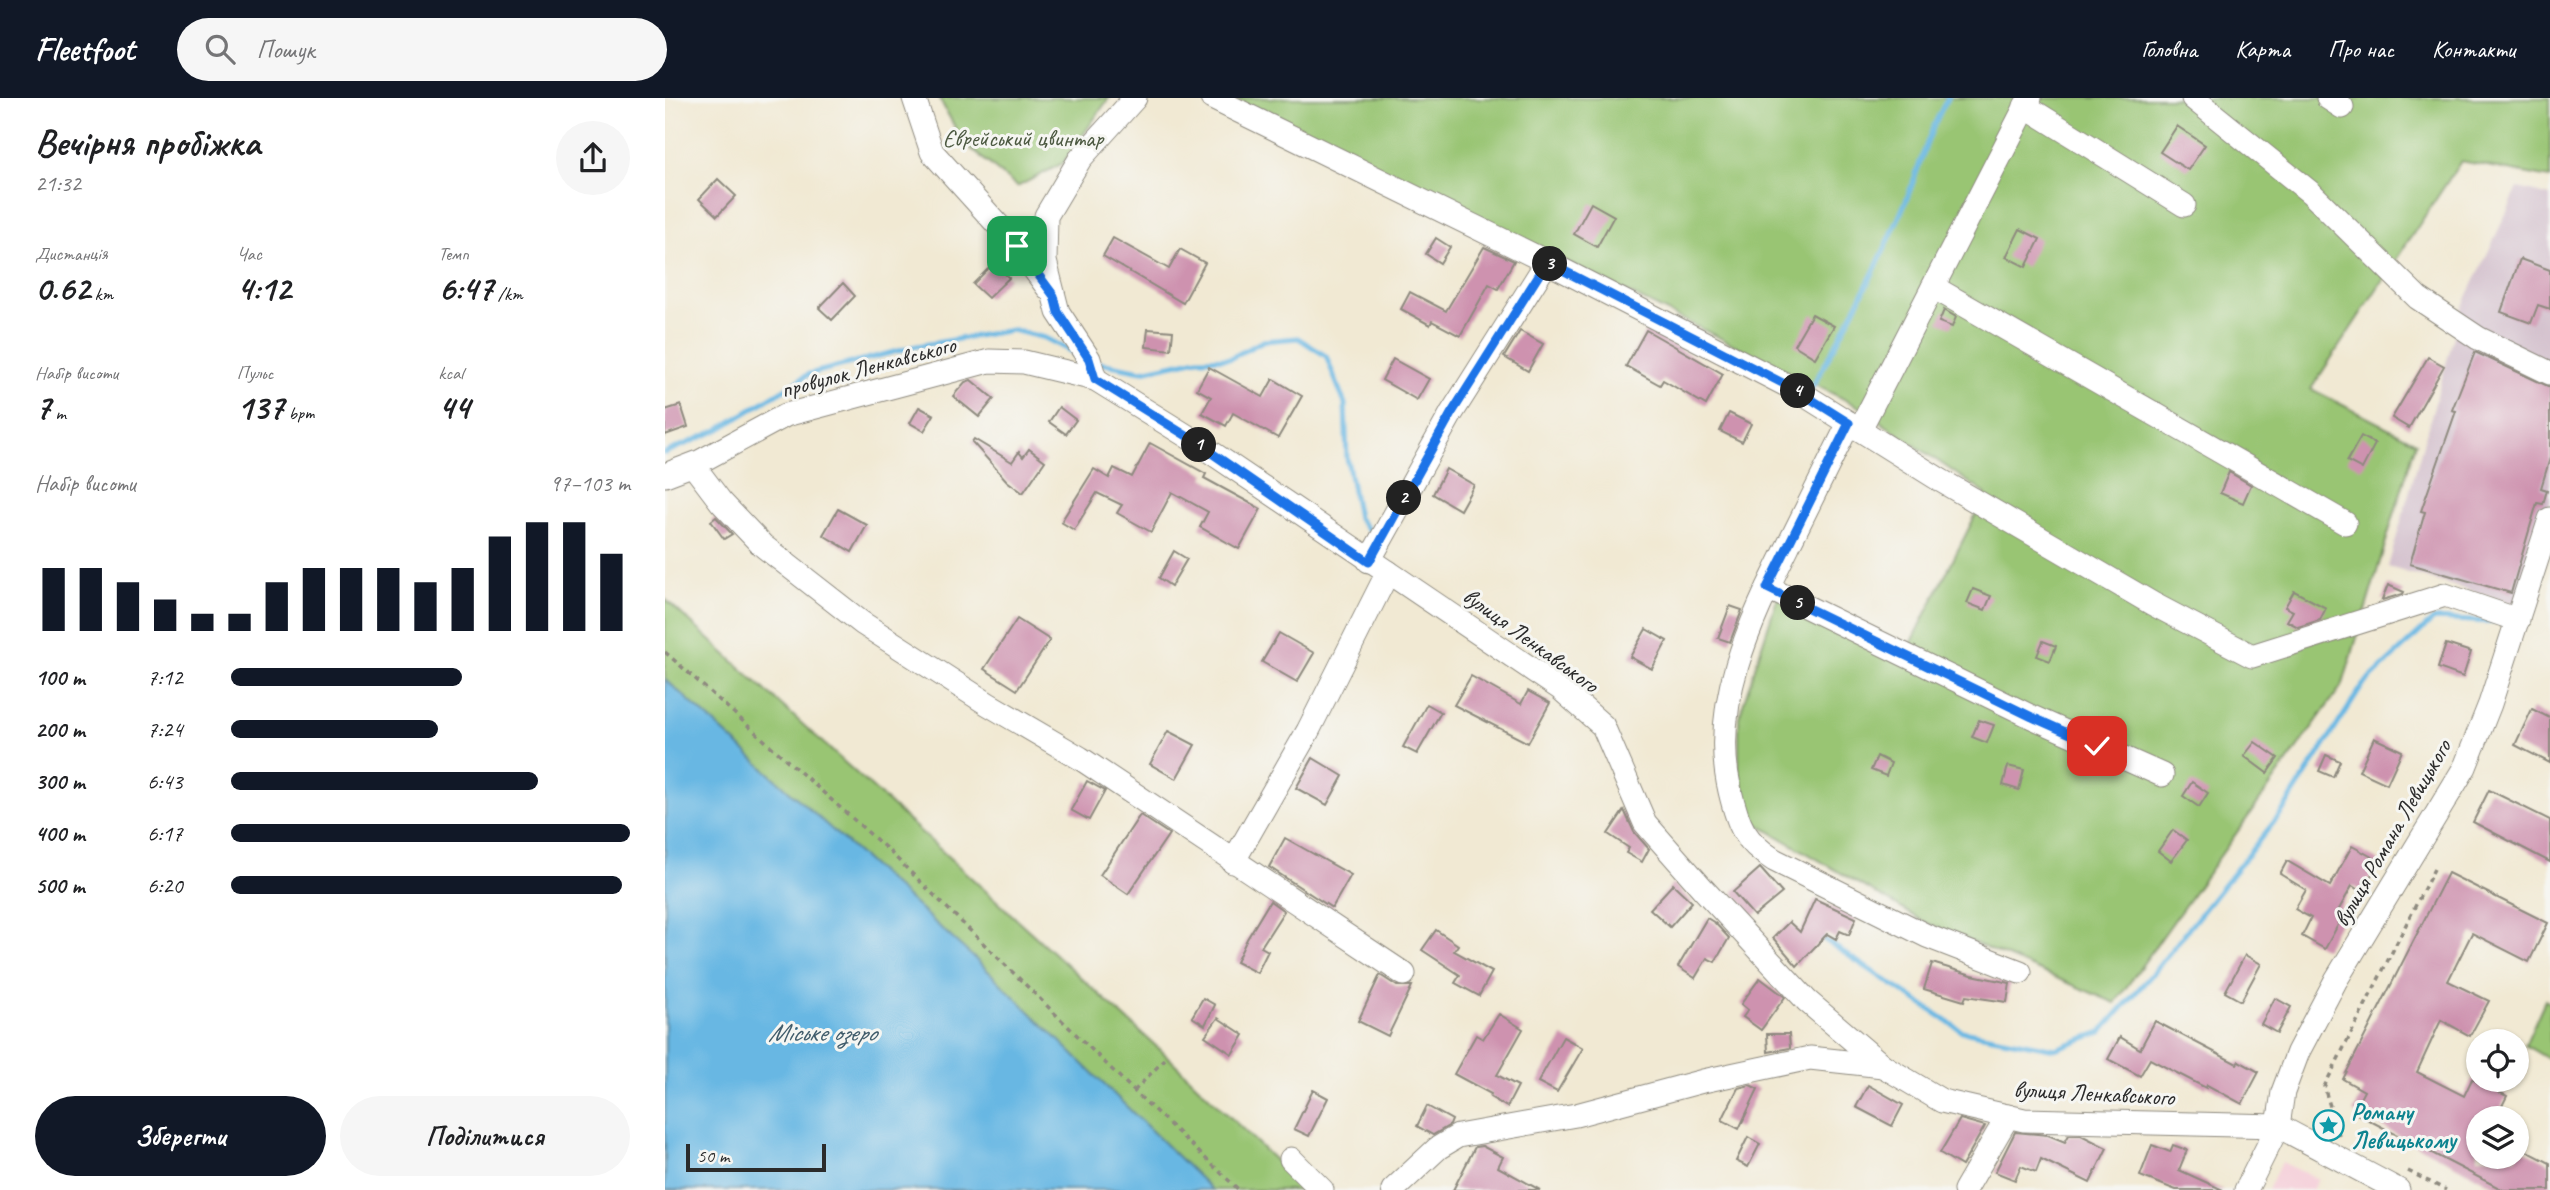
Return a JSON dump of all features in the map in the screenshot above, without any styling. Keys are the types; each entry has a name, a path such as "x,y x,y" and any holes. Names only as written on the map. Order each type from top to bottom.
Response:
{"street":[{"path":"914,98 932,152 1017,246 1054,296"},
{"path":"1095,379 1089,359 1058,312 1045,261 1046,216 1080,159 1135,98"},
{"path":"1212,98 1547,262 1798,391 1940,480 2153,604 2252,656 2445,595 2518,620"},
{"path":"2193,98 2311,193 2419,298 2478,338 2550,373"},
{"path":"2020,972 1927,936 1817,882 1760,851 1744,835 1734,809 1725,757 1727,718 1739,658 1767,588 1933,286 2028,102 2184,205"},
{"path":"1233,862 1308,731 1379,567 1451,414 1547,262"},
{"path":"1933,286 2345,523"},
{"name":"провулок Ленкавського","path":"665,475 693,465 786,415 989,361 1024,362 1095,379"},
{"name":"вулиця Ленкавського","path":"1095,379 1190,438 1561,689 1603,726 1645,823 1807,1001 1883,1066 1941,1101 2024,1120 2278,1126 2398,1190"},
{"path":"693,465 722,502 762,545 862,623 988,704 1080,758 1404,974"},
{"name":"вулиця Романа Левицького","path":"2246,1190 2278,1126 2283,1092 2298,1052 2336,979 2465,767 2490,704 2550,519"},
{"path":"1767,588 2032,717 2162,775"},
{"path":"1393,1190 1438,1148 1458,1136 1576,1115 1703,1081 1810,1058 1883,1066"},
{"path":"1965,1190 2008,1116"},
{"path":"1291,1159 1322,1190"}],"path":[{"path":"665,652 888,850 1239,1190"},
{"path":"2340,1136 2323,1087 2434,869"},
{"path":"1134,1091 1165,1059"},
{"path":"2399,1166 2446,1190"}],"shaded area":[{"path":"2518,188 2550,196 2550,501 2516,604 2388,567 2462,308"},
{"path":"2281,1162 2318,1179 2312,1190 2268,1190"}],"green space":[{"name":"Єврейський цвинтар","path":"939,98 1109,98 1063,163 1017,187 963,142"},
{"path":"1233,98 2550,98 2550,178 2461,161 2311,389 2416,442 2343,684 2115,1003 1923,921 1752,821 1739,771 1739,717 1778,596 1910,646 1986,494 1856,405"},
{"name":"Міське озеро","path":"665,599 1168,1057 1306,1190 665,1190"},
{"path":"2545,1000 2550,1003 2550,1060 2529,1047 2529,1036"}],"water":[{"name":"Міське озеро","path":"665,679 982,965 1212,1190 665,1190"}],"building":[{"path":"2177,126 2205,145 2188,170 2160,152"},
{"path":"718,179 736,196 717,216 699,199"},
{"path":"1591,203 1614,216 1597,247 1574,234"},
{"path":"2020,229 2040,239 2026,267 2006,257"},
{"path":"1113,238 1169,269 1180,249 1205,263 1183,303 1103,256"},
{"path":"1436,238 1450,247 1440,263 1426,254"},
{"path":"1484,247 1514,261 1498,289 1489,284 1460,336 1432,321 1430,325 1401,309 1410,292 1446,311"},
{"path":"2520,259 2550,270 2550,309 2538,305 2531,323 2501,312"},
{"path":"994,263 1009,278 988,298 973,284"},
{"path":"843,283 855,296 832,320 819,308"},
{"path":"1944,310 1956,317 1952,327 1939,322"},
{"path":"1812,314 1834,326 1815,358 1794,345"},
{"path":"1148,329 1173,331 1171,350 1146,347"},
{"path":"1646,330 1723,374 1706,405 1663,380 1660,385 1626,366"},
{"path":"1520,331 1543,344 1528,371 1504,357"},
{"path":"2475,352 2550,387 2550,458 2541,488 2547,490 2543,504 2537,503 2511,593 2410,564 2425,512 2421,511 2456,411 2452,410"},
{"path":"2428,357 2444,366 2409,428 2392,418"},
{"path":"1393,359 1429,379 1417,400 1382,380"},
{"path":"1209,367 1263,397 1273,379 1302,396 1278,438 1233,413 1226,426 1202,413 1211,397 1197,389"},
{"path":"971,380 994,399 979,417 953,396 965,382"},
{"path":"681,405 688,427 665,435 665,410"},
{"path":"919,407 934,415 924,431 910,423"},
{"path":"1059,407 1076,420 1066,434 1049,422"},
{"path":"1729,413 1751,424 1742,442 1720,431"},
{"path":"2361,436 2375,444 2362,469 2347,461"},
{"path":"974,439 1012,462 1019,452 1023,457 1029,449 1045,461 1023,493 1007,481 972,442"},
{"path":"1150,443 1206,474 1204,478 1261,509 1239,549 1200,527 1208,512 1172,492 1151,532 1117,513 1122,505 1097,493 1074,530 1061,522 1094,469 1109,478 1114,468 1132,477"},
{"path":"1446,469 1474,485 1460,510 1433,494"},
{"path":"2229,472 2251,485 2243,503 2220,493"},
{"path":"838,509 867,525 852,552 823,535"},
{"path":"716,517 732,534 724,539 711,521"},
{"path":"1174,551 1187,559 1171,586 1159,578"},
{"path":"2388,585 2404,592 2403,594 2382,600"},
{"path":"1973,589 1991,596 1985,610 1967,603"},
{"path":"2294,591 2326,608 2320,620 2298,627 2287,621 2293,611 2285,607"},
{"path":"1730,606 1742,610 1730,642 1718,638"},
{"path":"1017,619 1050,640 1017,690 984,669"},
{"path":"1646,629 1667,641 1652,669 1630,657"},
{"path":"1279,633 1314,653 1297,682 1262,662"},
{"path":"2043,641 2056,646 2050,661 2037,656"},
{"path":"2446,644 2471,652 2463,677 2438,668"},
{"path":"1471,676 1521,704 1528,691 1550,703 1528,743 1454,705"},
{"path":"1427,704 1441,712 1417,754 1403,747"},
{"path":"2532,709 2550,718 2550,763 2515,745"},
{"path":"1979,720 1994,725 1987,743 1972,737"},
{"path":"1168,731 1195,745 1176,779 1150,764"},
{"path":"2374,738 2402,751 2387,784 2359,771"},
{"path":"2255,742 2278,758 2267,773 2244,756"},
{"path":"2326,755 2340,761 2333,777 2319,771"},
{"path":"1877,756 1891,763 1886,776 1871,770"},
{"path":"1313,758 1343,776 1327,805 1296,788"},
{"path":"2008,766 2024,770 2019,790 2003,785"},
{"path":"1087,781 1105,791 1089,820 1071,810"},
{"path":"2192,782 2208,793 2199,807 2183,796"},
{"path":"2489,790 2550,820 2550,862 2473,822"},
{"path":"1624,810 1634,832 1649,849 1642,862 1626,853 1629,848 1608,834"},
{"path":"1140,815 1169,834 1128,894 1100,875"},
{"path":"2173,830 2187,840 2171,861 2158,851"},
{"path":"1285,838 1351,875 1332,908 1269,867"},
{"path":"2352,846 2379,861 2362,892 2352,886 2338,911 2344,914 2325,949 2302,936 2311,918 2295,909 2306,890 2280,874 2287,861 2330,886"},
{"path":"1760,868 1782,893 1754,916 1733,892"},
{"path":"2448,873 2548,923 2529,962 2472,933 2448,981 2489,1001 2474,1029 2466,1029 2466,1034 2441,1020 2417,1072 2464,1096 2466,1092 2499,1092 2507,1096 2502,1106 2466,1106 2466,1169 2529,1169 2529,1152 2550,1163 2550,1190 2503,1190 2353,1112 2364,1091 2343,1079"},
{"path":"1673,884 1692,902 1670,927 1650,909"},
{"path":"1815,899 1856,918 1849,935 1840,931 1836,939 1827,934 1797,966 1773,938 1789,922 1800,932"},
{"path":"1270,901 1284,911 1261,947 1268,951 1257,973 1236,962"},
{"path":"1707,918 1729,938 1715,962 1707,958 1695,978 1678,967"},
{"path":"1436,930 1458,945 1454,951 1492,972 1479,996 1455,983 1460,975 1422,950"},
{"path":"2245,955 2261,964 2241,1001 2225,992"},
{"path":"1932,963 2010,983 2007,1002 1966,996 1964,1001 1924,989"},
{"path":"1380,975 1397,986 1412,986 1388,1036 1358,1021"},
{"path":"1760,978 1785,997 1761,1030 1743,1017 1748,1010 1741,1004"},
{"path":"1203,998 1215,1005 1205,1025 1192,1017"},
{"path":"2275,998 2291,1007 2277,1033 2261,1024"},
{"path":"1499,1014 1523,1029 1497,1075 1518,1086 1507,1107 1490,1097 1491,1094 1454,1074 1476,1035 1483,1039"},
{"path":"1218,1018 1244,1035 1232,1054 1205,1036"},
{"path":"2155,1021 2237,1064 2239,1061 2259,1072 2242,1104 2150,1059 2140,1076 2108,1059 2120,1037 2140,1049"},
{"path":"1767,1034 1789,1034 1790,1048 1768,1052"},
{"path":"1563,1037 1583,1048 1557,1092 1538,1082"},
{"path":"1750,1085 1758,1089 1739,1129 1722,1120 1738,1088"},
{"path":"1868,1085 1903,1105 1892,1126 1856,1107"},
{"path":"1313,1090 1328,1098 1309,1136 1294,1129"},
{"path":"1427,1106 1452,1120 1450,1125 1433,1135 1417,1126"},
{"path":"1960,1119 1985,1126 1962,1166 1940,1153"},
{"path":"2015,1132 2048,1135 2065,1142 2069,1135 2081,1135 2107,1148 2090,1183 2041,1159 2036,1172 2021,1166 2015,1180 1995,1172"},
{"path":"1748,1137 1760,1144 1748,1167 1736,1161"},
{"path":"2152,1145 2170,1152 2173,1145 2187,1150 2179,1170 2223,1190 2176,1190 2140,1176"},
{"path":"1482,1146 1503,1157 1498,1167 1540,1190 1453,1190 1475,1147"}],"waterway":[{"path":"1810,391 1884,251 1935,123 1948,98"},
{"path":"665,453 718,430 809,374 917,346 1012,330 1045,338 1076,354"},
{"path":"1100,363 1142,371 1198,359 1231,358 1263,341 1298,338 1326,356 1345,404 1347,458 1358,518 1375,538"},
{"path":"1825,940 1962,1031 2055,1049 2101,1032 2154,972 2282,812 2363,685 2434,619 2493,622"}],"place":[{"name":"Роману Левицькому","path":"2328,1126"}],"route":[{"path":"1017,246 1054,296 1058,312 1083,348 1095,379 1190,438 1369,562 1451,414 1547,262 1798,391 1849,423 1767,588 2097,746"}]}
